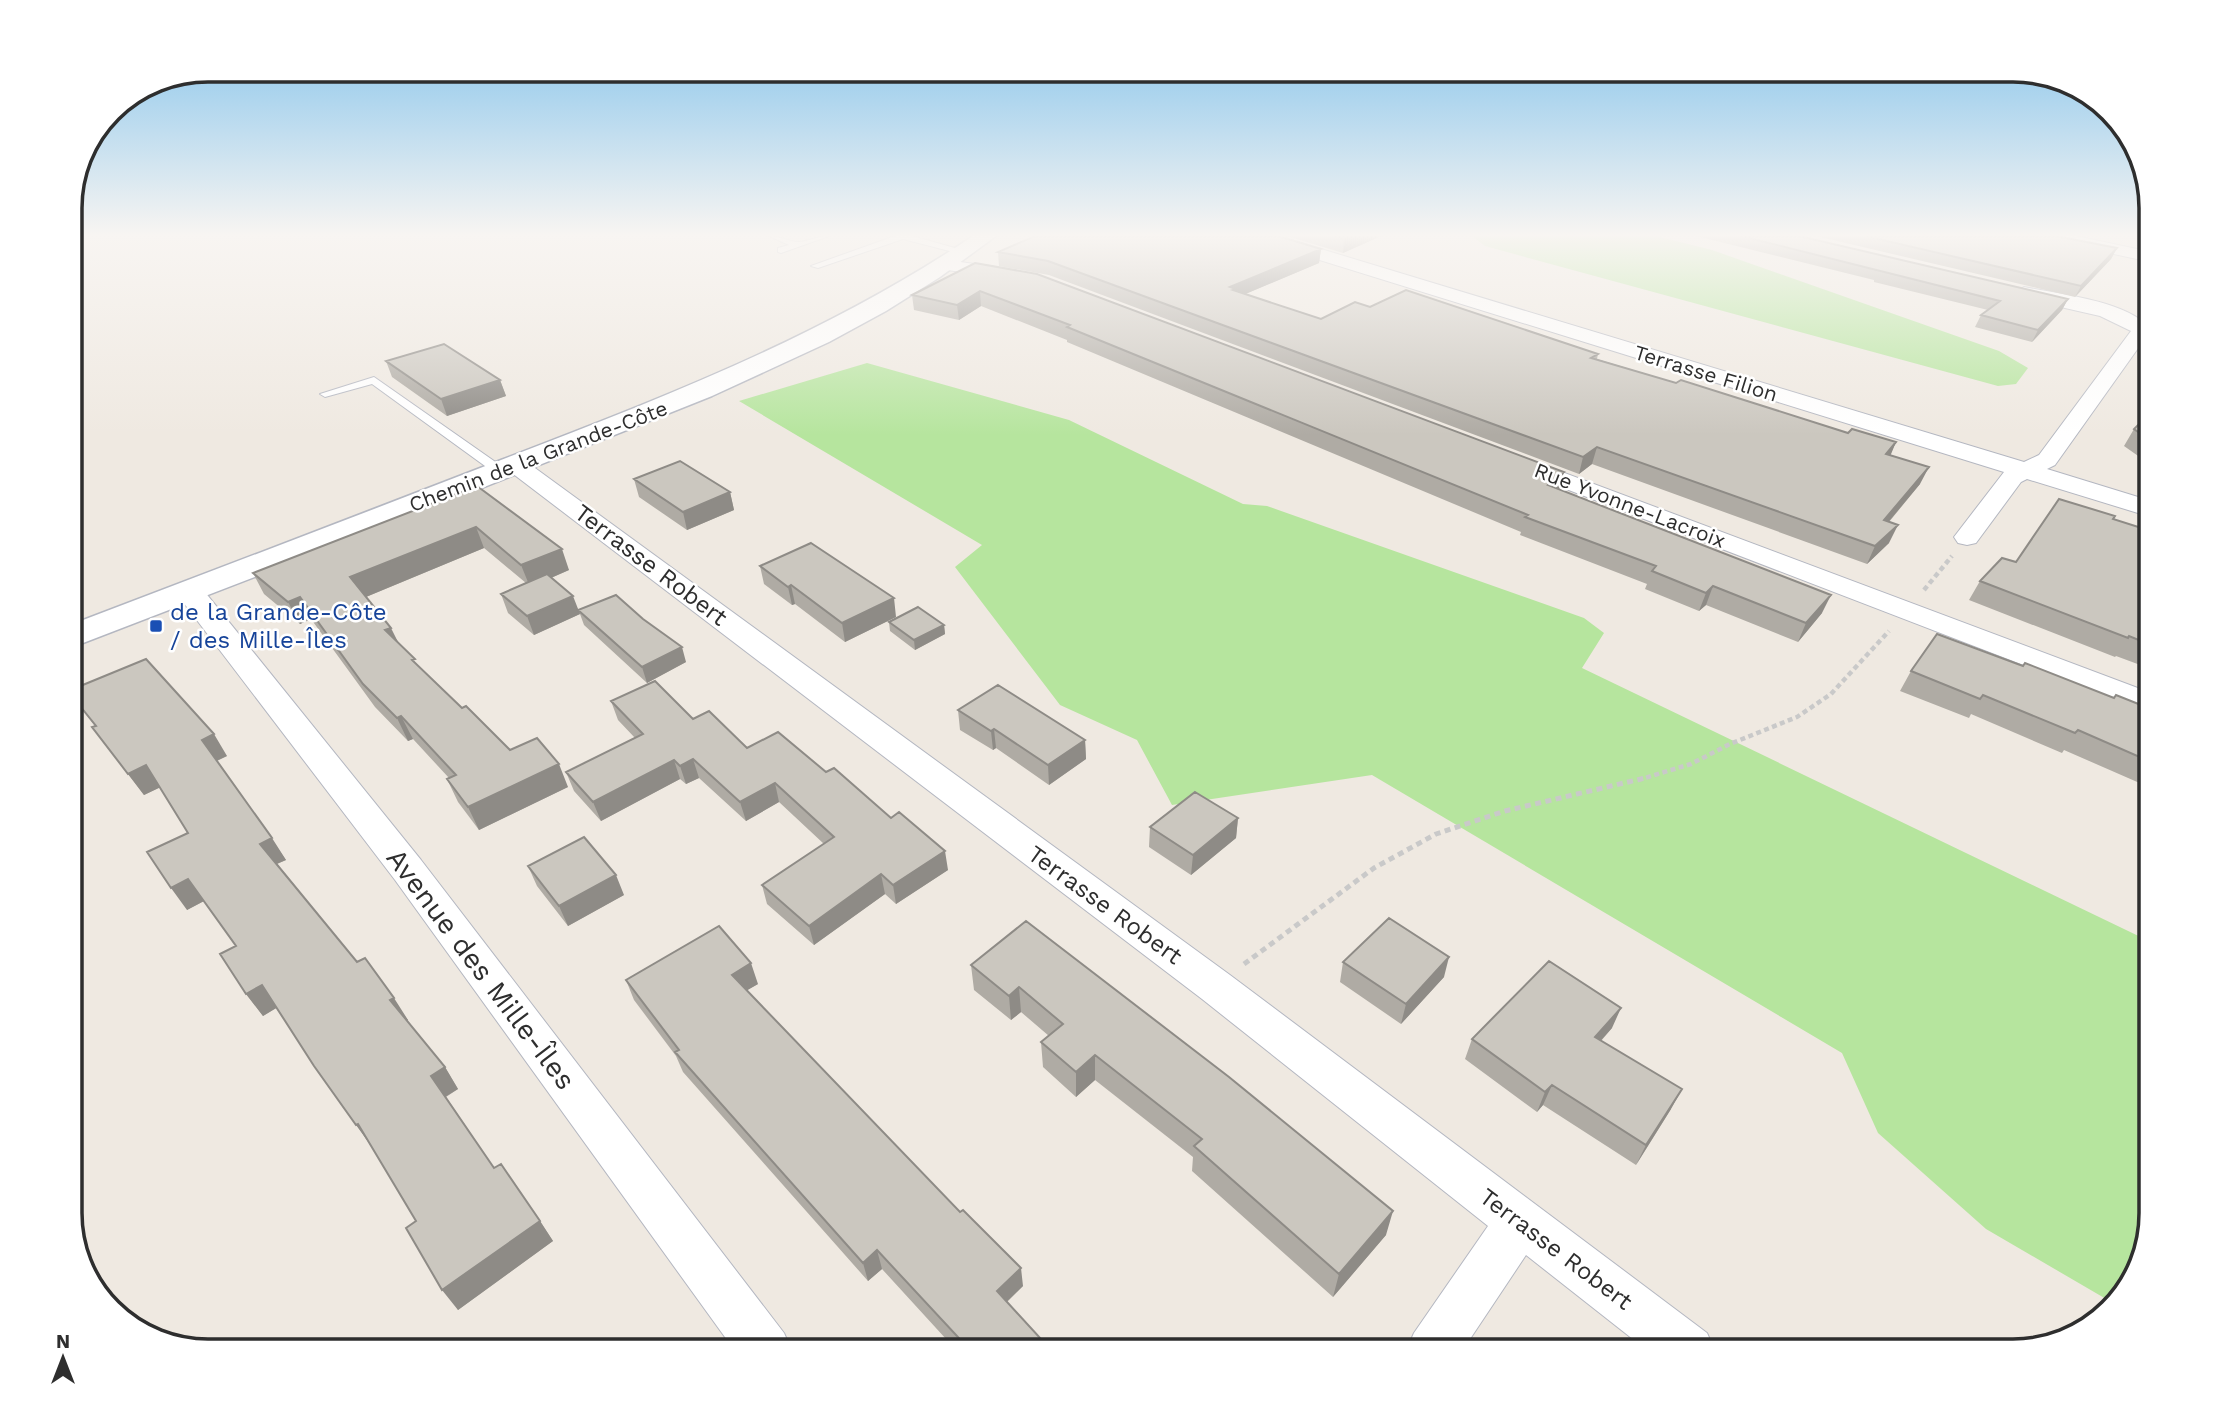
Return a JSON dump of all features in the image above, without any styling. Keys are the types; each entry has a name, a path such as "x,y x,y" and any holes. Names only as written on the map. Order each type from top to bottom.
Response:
{"main road":[{"name":"Chemin de la Grande-Côte","path":"83,633 675,403 764,364 882,302"}],"street":[{"name":"Terrasse Filion","path":"1477,302 2139,505"},
{"path":"2064,302 2117,315 2136,323 2139,327"},
{"path":"1966,537 2012,477 2047,460 2139,333"},
{"name":"Rue Yvonne-Lacroix","path":"1495,453 2139,699"},
{"name":"Terrasse Robert","path":"508,468 1216,987 1673,1339"},
{"name":"Avenue des Mille-Îles","path":"190,592 408,870 756,1339"},
{"path":"1440,1339 1491,1261 1521,1223"}],"lane":[{"path":"325,394 374,380 508,468"}],"path":[{"path":"1923,591 1949,560"},
{"path":"1237,969 1374,868 1436,834 1505,811 1624,784 1691,764 1730,744 1797,717 1831,694 1897,621"}],"green space":[{"path":"1691,302 1861,302 1999,351 2028,368 2016,384 1998,386"},
{"path":"867,363 1069,420 1243,504 1267,506 1584,618 1604,633 1582,668 2139,936 2138,1230 2126,1269 2118,1283 2105,1299 1986,1229 1878,1133 1842,1053 1372,775 1172,805 1137,740 1060,705 955,567 982,545 739,401"}],"building":[{"path":"1010,302 1112,302 1564,472 1548,485 1831,595 1806,623 1713,586 1706,593 1652,571 1656,566 1525,517 1528,515 1067,327 1070,325"},
{"path":"1161,302 1270,302 1321,319 1354,302 1370,307 1380,302 1443,302 1598,354 1591,358 1676,383 1681,380 1848,433 1852,429 1896,442 1886,454 1929,467 1884,520 1898,525 1875,546 1597,447 1583,457"},
{"path":"1998,302 2065,302 2038,330 1981,315"},
{"path":"444,344 500,380 441,399 386,361"},
{"path":"680,461 730,492 683,512 634,479"},
{"path":"477,486 562,549 521,565 476,527 350,577 391,628 385,630 462,708 466,706 510,750 537,738 559,764 468,807 447,779 456,775 401,716 397,718 363,684 300,597 288,602 253,573"},
{"path":"2059,499 2115,516 2113,519 2139,527 2139,640 1980,581 2002,558 2016,562"},
{"path":"811,543 894,598 842,623 760,566"},
{"path":"547,574 573,596 527,616 501,594"},
{"path":"616,595 643,619 682,647 642,667 578,610"},
{"path":"918,607 944,625 914,640 889,622"},
{"path":"1937,634 2023,666 2025,663 2114,698 2116,695 2139,704 2139,757 2078,730 2075,733 1983,695 1980,699 1911,671"},
{"path":"146,659 214,734 202,740 272,838 260,844 357,962 365,958 394,998 390,1000 445,1067 431,1076 494,1168 501,1164 540,1221 442,1290 406,1228 416,1221 358,1124 356,1125 314,1066 262,985 246,994 220,954 236,946 188,879 171,888 147,852 188,833 146,765 128,774 92,727 96,726 83,710 83,685"},
{"path":"655,681 693,719 709,711 747,748 778,732 826,772 834,768 891,818 899,812 945,851 893,885 881,874 809,926 762,885 834,837 775,783 740,802 693,759 680,766 674,760 593,802 566,772 643,734 611,701"},
{"path":"998,685 1085,740 1048,765 994,729 991,731 958,710"},
{"path":"1195,792 1238,818 1193,855 1150,827"},
{"path":"584,837 616,875 559,906 528,866"},
{"path":"1389,918 1449,957 1406,1004 1343,962"},
{"path":"1026,921 1229,1077 1393,1211 1339,1274 1194,1146 1202,1139 1095,1055 1076,1072 1041,1042 1063,1024 1019,987 1009,996 971,965"},
{"path":"719,926 751,963 732,975 960,1212 963,1210 1021,1268 997,1291 1041,1339 960,1339 877,1250 863,1263 675,1052 679,1050 626,980"},
{"path":"1549,961 1621,1008 1595,1037 1682,1089 1646,1145 1552,1085 1545,1092 1472,1039"}],"place":[{"name":"de la Grande-Côte / des Mille-Îles","path":"156,626"}]}
